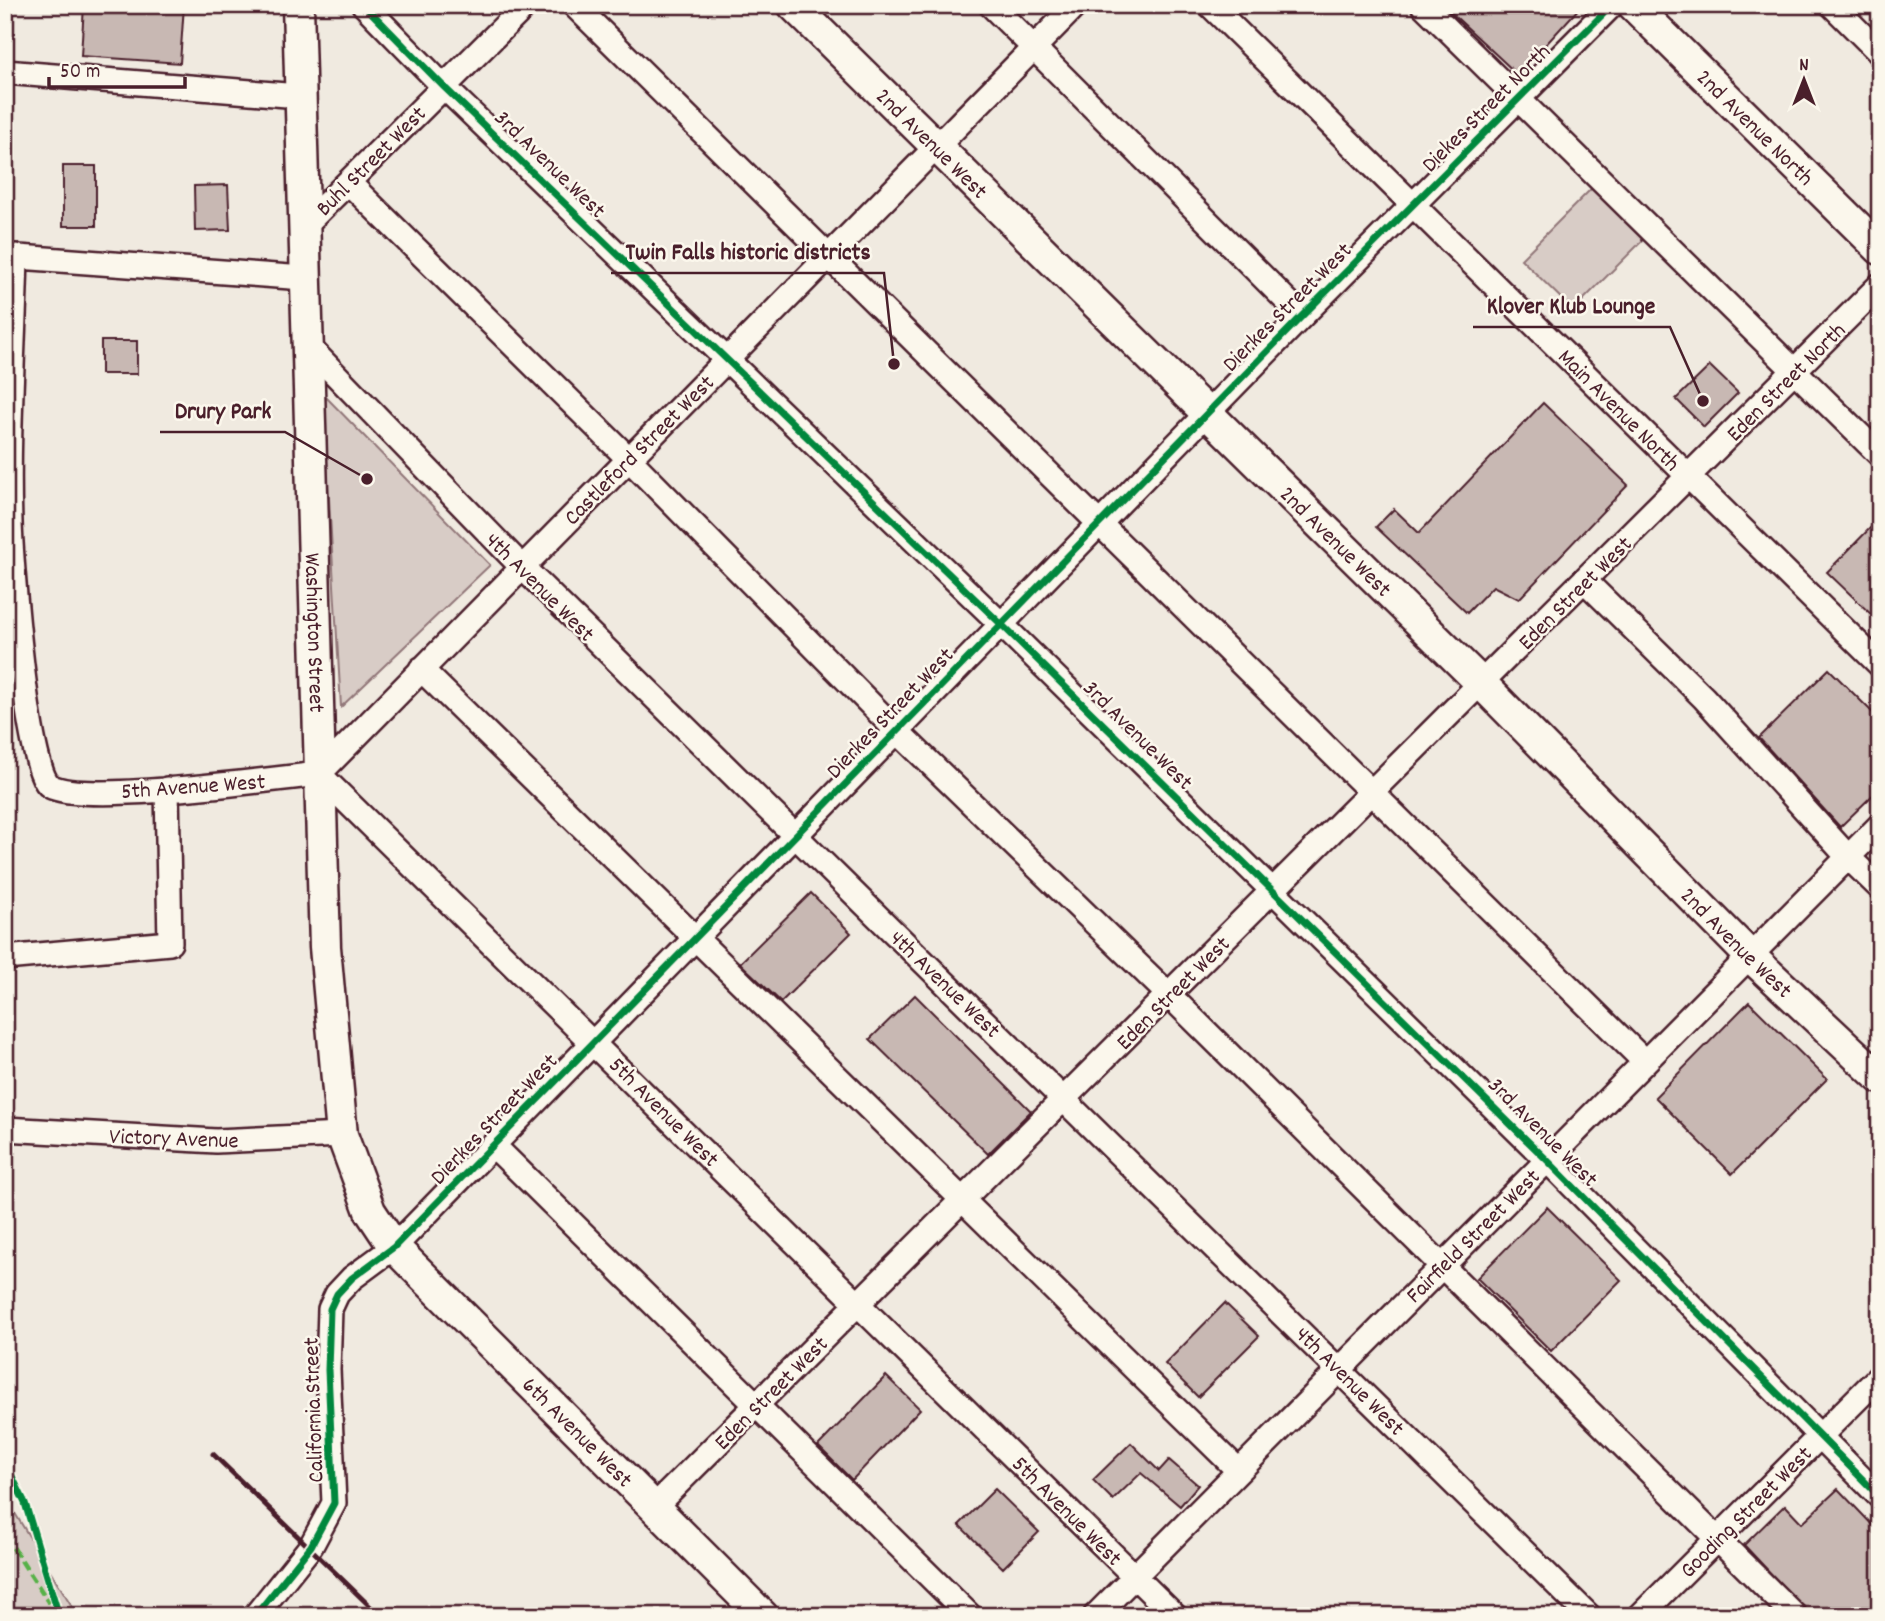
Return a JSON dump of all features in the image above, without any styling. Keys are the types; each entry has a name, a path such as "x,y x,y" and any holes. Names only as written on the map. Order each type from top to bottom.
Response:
{"main road":[{"name":"Washington Street","path":"298,5 325,947 342,1135 353,1171 370,1211 394,1247"},
{"name":"2nd Avenue West","path":"793,5 1482,684 1750,956 1880,1077"},
{"name":"2nd Avenue North","path":"1633,5 1880,249"},
{"name":"6th Avenue West","path":"394,1247 764,1616"}],"street":[{"name":"3rd Avenue West","path":"364,5 444,87 1002,624 1272,893 1547,1160 1880,1497"},
{"name":"Buhl Street West","path":"304,226 526,5"},
{"path":"574,5 1645,1062"},
{"path":"991,5 1302,316"},
{"name":"Castleford Street West","path":"319,774 1076,5"},
{"path":"1423,5 1880,455"},
{"name":"Diekes Street North","path":"1414,206 1612,5"},
{"path":"1832,5 1880,52"},
{"name":"Main Avenue North","path":"1212,6 1880,665"},
{"path":"5,72 299,96"},
{"path":"348,182 629,459 897,731 1170,995 1796,1616"},
{"name":"Dierkes Street West","path":"394,1247 1302,316 1414,206"},
{"path":"7,523 11,256 304,278"},
{"name":"Eden Street North","path":"1690,477 1880,285"},
{"name":"4th Avenue West","path":"307,345 522,567 1589,1616"},
{"name":"Eden Street West","path":"654,1507 1690,477"},
{"name":"5th Avenue West","path":"7,523 29,720 36,761 46,782 68,793 167,789 319,774 594,1041 1175,1616"},
{"path":"1585,581 1704,698 1848,857 1880,888"},
{"path":"421,669 1239,1471"},
{"path":"5,958 170,943 167,789"},
{"name":"Fairfield Street West","path":"1095,1616 1880,825"},
{"name":"Victory Avenue","path":"5,1129 216,1141 342,1135"},
{"path":"493,1145 970,1616"},
{"name":"California Street","path":"255,1616 311,1546 334,1503 328,1370 330,1310 337,1294 352,1278 394,1247"},
{"name":"Gooding Street West","path":"1640,1616 1880,1376"}],"shaded area":[{"path":"1595,185 1647,236 1573,310 1521,259"},
{"path":"323,394 490,565 341,707"},
{"path":"5,1497 78,1616 6,1616"}],"building":[{"path":"84,5 184,5 180,63 81,56"},
{"path":"1443,5 1582,5 1518,75"},
{"path":"63,166 96,166 96,226 63,226"},
{"path":"228,185 230,230 195,231 194,186"},
{"path":"101,341 137,341 137,374 101,374"},
{"path":"1710,366 1738,393 1704,427 1676,399"},
{"path":"1543,403 1628,485 1519,599 1493,586 1467,613 1376,527 1394,509 1419,533"},
{"path":"1880,518 1880,623 1827,572"},
{"path":"1829,669 1880,720 1880,788 1840,827 1759,738"},
{"path":"811,893 851,933 781,1002 740,963"},
{"path":"915,995 1031,1111 988,1154 870,1039"},
{"path":"1749,1002 1827,1079 1732,1174 1655,1097"},
{"path":"1547,1207 1621,1280 1551,1351 1477,1278"},
{"path":"1225,1303 1259,1336 1198,1397 1165,1364"},
{"path":"886,1376 920,1409 852,1480 818,1446"},
{"path":"1131,1443 1159,1471 1169,1460 1198,1485 1180,1506 1141,1473 1113,1500 1093,1480"},
{"path":"995,1489 1039,1532 1003,1568 959,1525"},
{"path":"1838,1489 1880,1533 1880,1616 1811,1616 1744,1545 1785,1505 1802,1523"}],"railway":[{"path":"213,1454 380,1616"}],"marked path":[{"path":"5,1535 49,1603"}],"cycle path":[{"path":"364,5 444,87 1001,624 1547,1160 1880,1497"},
{"path":"255,1616 311,1546 334,1503 328,1370 330,1309 337,1294 352,1278 394,1247 1302,316 1612,5"},
{"path":"5,1462 25,1503 59,1616"}],"place":[{"name":"Twin Falls historic districts","path":"894,364"},
{"name":"Klover Klub Lounge","path":"1703,401"},
{"name":"Drury Park","path":"367,479"}]}
